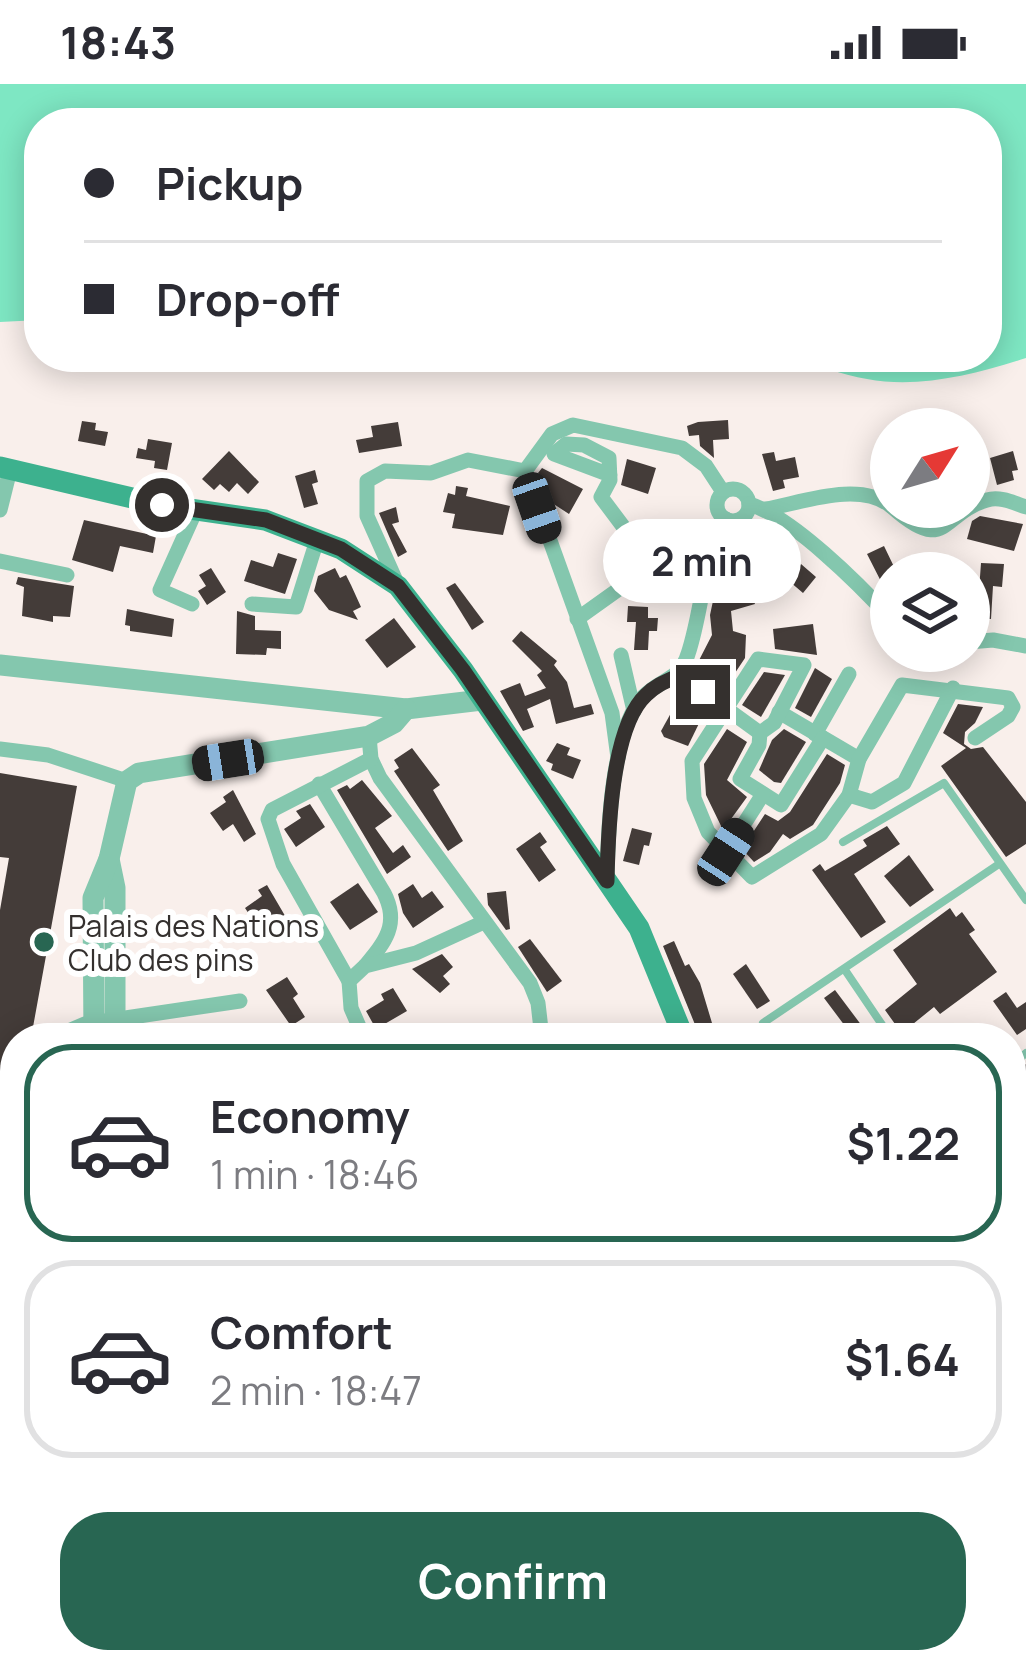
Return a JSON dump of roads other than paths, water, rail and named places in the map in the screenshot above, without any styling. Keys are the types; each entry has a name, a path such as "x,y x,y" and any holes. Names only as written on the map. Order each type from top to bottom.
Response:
{"main road":[{"path":"5,468 196,510 266,520 341,549 398,586 639,928 678,1023"}],"street":[{"path":"525,471 552,434 573,425 682,448 706,466 723,491"},
{"path":"550,460 566,444 598,450 609,458 610,475 602,496 649,561 577,619"},
{"path":"398,586 367,516 367,481 385,471 431,473 469,460 525,471"},
{"path":"0,509 5,468"},
{"path":"525,471 611,713 618,758"},
{"path":"723,491 740,490 749,504 766,508 858,493 870,495"},
{"path":"723,491 717,506 726,519"},
{"path":"990,500 1026,507"},
{"path":"726,519 742,518 749,504"},
{"path":"766,508 870,600"},
{"path":"191,604 160,590 196,510"},
{"path":"607,881 618,758 643,697 680,675 714,540 726,519"},
{"path":"252,604 296,607 317,540"},
{"path":"0,561 67,575"},
{"path":"990,640 1026,646"},
{"path":"621,655 634,711"},
{"path":"849,674 781,805 740,779 760,734 774,723 804,665 758,659 692,761 694,798 708,832 752,878 820,834 849,795 860,759 902,685 1008,698 1013,706 1007,716 975,737"},
{"path":"0,665 406,709 482,700"},
{"path":"680,675 760,734"},
{"path":"849,795 872,802 904,783 953,688"},
{"path":"358,1023 349,981 284,864 268,819 272,811 370,748 406,709"},
{"path":"779,712 860,759"},
{"path":"104,1023 104,961 93,898 109,859 127,781 140,773 370,748"},
{"path":"370,748 380,778 530,983 540,1023"},
{"path":"0,749 48,755 127,781"},
{"path":"320,784 392,912 385,942 349,981"},
{"path":"726,852 763,794"},
{"path":"365,966 416,953 484,922"},
{"path":"137,1023 240,1001"}],"lane":[{"path":"843,842 944,783 1026,900"},
{"path":"764,1023 1000,864"},
{"path":"844,970 881,1023"}],"place":[{"name":"Palais des Nations Club des pins","path":"44,942"}]}
